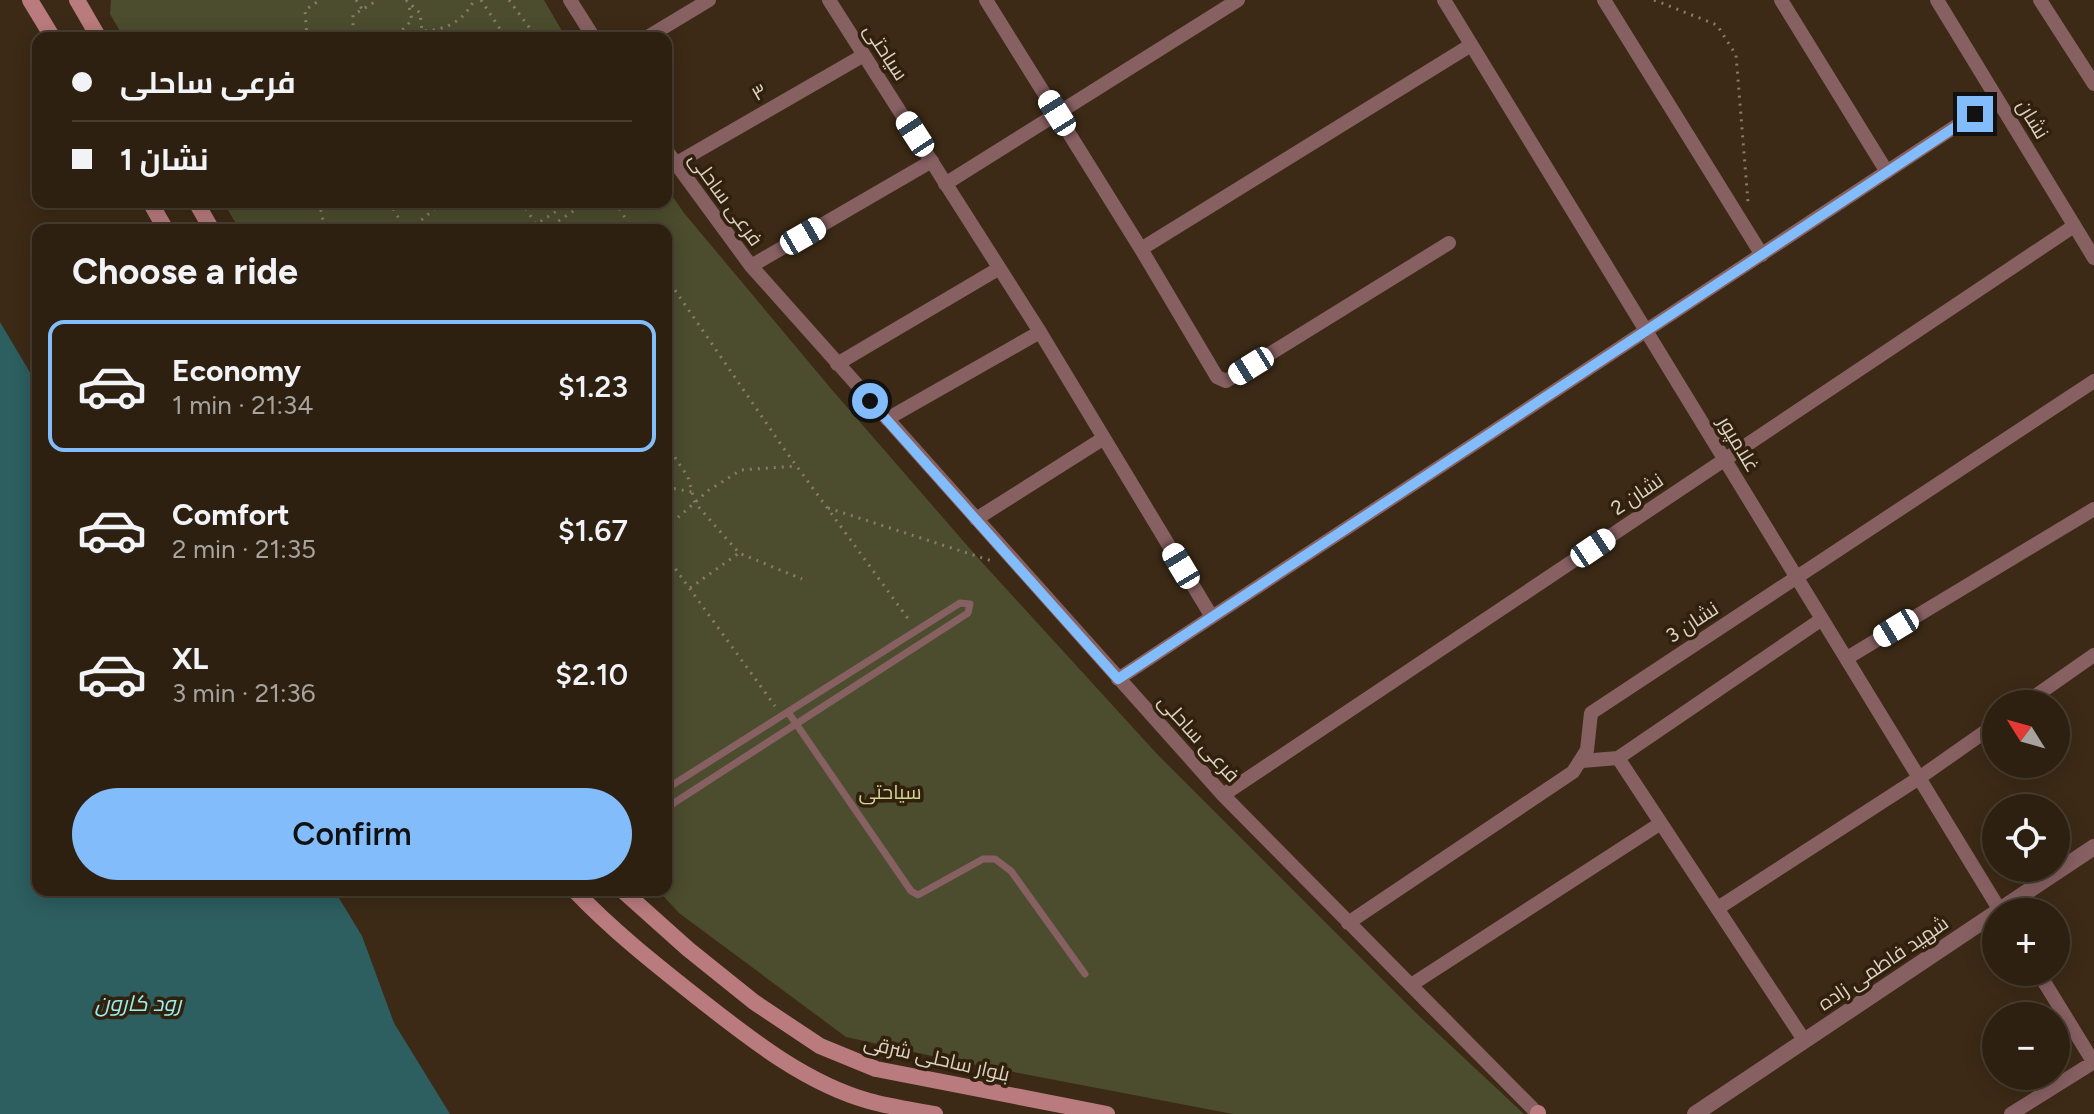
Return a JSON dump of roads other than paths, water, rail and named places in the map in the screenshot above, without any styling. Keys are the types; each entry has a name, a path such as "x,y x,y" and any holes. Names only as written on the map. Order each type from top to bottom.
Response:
{"main road":[{"path":"30,0 49,32"},
{"path":"83,5 96,32"},
{"path":"580,896 667,974 736,1028 806,1075 868,1101 935,1114"},
{"name":"بلوار ساحلی شرقی","path":"629,896 754,1002 820,1046 876,1069 1107,1114"}],"street":[{"path":"570,0 590,32"},
{"path":"656,32 709,0"},
{"name":"سیاحتی","path":"829,0 1040,332 1212,617"},
{"path":"986,0 1217,377 1226,381 1449,243"},
{"path":"945,184 1238,0"},
{"name":"غلامپور","path":"1444,0 1993,898"},
{"path":"1604,0 1762,255"},
{"path":"1781,0 1887,172"},
{"name":"نشان","path":"1937,0 2094,258"},
{"path":"2040,0 2094,84"},
{"path":"1141,249 1471,45"},
{"name":"۳","path":"675,164 864,55"},
{"path":"1118,679 1997,99"},
{"name":"فرعی ساحلی","path":"672,159 751,266 1223,795 1538,1114"},
{"path":"751,266 932,161"},
{"name":"نشان 2","path":"1223,795 2074,226"},
{"path":"837,364 998,269"},
{"path":"887,419 1040,332"},
{"name":"نشان 3","path":"1582,761 1587,750 1591,713 2094,381"},
{"path":"976,519 1104,438"},
{"path":"1847,658 2094,509"},
{"path":"1348,923 1573,772 1582,761 1618,758 1822,619"},
{"path":"2044,690 2094,655"},
{"path":"1718,908 1982,734"},
{"path":"1618,758 1804,1040"},
{"path":"1411,985 1661,823"},
{"name":"شهید فاطمی زاده","path":"2018,898 2094,847"},
{"name":"شهید فاطمی زاده","path":"1695,1114 1982,922"},
{"path":"2011,1114 2094,1063 2047,986"}],"lane":[{"path":"672,785 960,603 970,604 968,613 672,804"},
{"path":"785,714 796,725 911,891 918,895 983,859 995,859 1011,871 1085,974"}],"water":[{"name":"رود کارون","path":"0,322 32,376 32,896 338,896 362,936 394,1023 450,1114 0,1114"}]}
